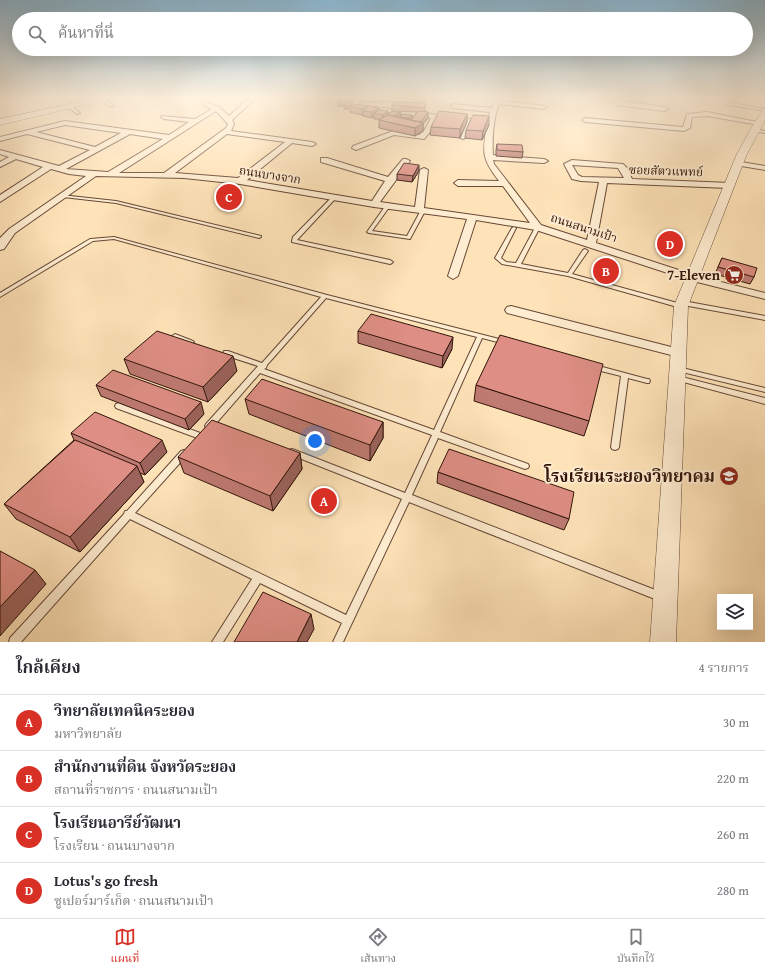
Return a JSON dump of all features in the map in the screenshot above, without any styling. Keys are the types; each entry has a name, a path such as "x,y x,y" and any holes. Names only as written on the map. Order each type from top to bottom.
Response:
{"street":[{"path":"0,139 44,128"},
{"path":"100,128 168,137"},
{"path":"110,175 184,128"},
{"path":"166,176 226,132 229,128"},
{"path":"356,148 393,133 421,137 429,128"},
{"path":"463,137 467,128"},
{"path":"491,128 488,157 544,161"},
{"path":"670,128 687,128"},
{"path":"663,642 682,304 728,185 758,128"},
{"path":"27,132 96,149"},
{"path":"58,170 128,132"},
{"path":"226,132 312,144"},
{"path":"240,181 291,141"},
{"name":"ถนนบางจาก","path":"0,152 58,170 110,175 166,176 240,181 334,198 538,227"},
{"path":"0,165 16,156"},
{"name":"ถนนสนามเป้า","path":"488,157 494,172 538,227 588,247 693,278 765,296"},
{"path":"324,160 390,180"},
{"path":"374,204 390,180 406,161"},
{"name":"ซอยสัตวแพทย์","path":"629,181 623,168 620,166 569,163 575,177 581,179 603,181 728,185"},
{"path":"738,164 765,168"},
{"path":"0,199 49,167"},
{"path":"421,211 424,170"},
{"path":"0,247 2,237 94,174"},
{"path":"588,247 603,181"},
{"path":"458,183 504,184"},
{"path":"453,276 472,217"},
{"path":"511,310 678,367"}],"lane":[{"path":"63,196 116,202 259,238"},
{"path":"334,198 295,238 294,241 390,262"},
{"path":"388,206 370,232 408,238 421,211"},
{"path":"518,265 538,227"},
{"path":"514,228 498,258 504,263 569,275 682,304 765,318"},
{"path":"0,295 92,240 114,238 325,296 510,344"},
{"path":"569,275 588,247"},
{"path":"14,642 128,514 195,442 217,423 262,368 325,296"},
{"path":"175,336 197,344"},
{"path":"338,642 408,496 480,336"},
{"path":"219,351 436,434 525,466"},
{"path":"587,365 647,381"},
{"path":"678,367 765,390"},
{"path":"678,367 765,401"},
{"path":"615,447 625,375"},
{"path":"119,406 195,442"},
{"path":"285,450 408,496 665,598"},
{"path":"128,514 348,622"},
{"path":"217,642 258,578"}],"building":[{"path":"467,128 484,128 483,131 466,130"},
{"path":"497,144 522,145 523,152 497,150"},
{"path":"404,163 419,165 413,176 397,174"},
{"path":"722,258 757,268 754,277 718,267"},
{"path":"371,314 453,337 443,356 358,331"},
{"path":"157,331 233,356 203,387 124,359"},
{"path":"500,335 603,364 589,421 476,385"},
{"path":"113,370 201,402 185,419 96,385"},
{"path":"262,379 383,422 370,445 245,399"},
{"path":"95,412 162,440 140,463 71,433"},
{"path":"212,420 300,453 270,496 178,457"},
{"path":"75,440 137,466 70,537 4,504"},
{"path":"449,449 574,492 569,519 438,472"},
{"path":"0,551 35,570 0,607"},
{"path":"263,592 311,614 297,642 234,642"}],"place":[{"name":"โรงเรียนอารีย์วัฒนา","path":"229,197"},
{"name":"Lotus's go fresh","path":"670,244"},
{"name":"สำนักงานที่ดิน จังหวัดระยอง","path":"606,271"},
{"name":"7-Eleven","path":"734,275"},
{"name":"โรงเรียนระยองวิทยาคม","path":"729,476"},
{"name":"วิทยาลัยเทคนิคระยอง","path":"324,501"}]}
